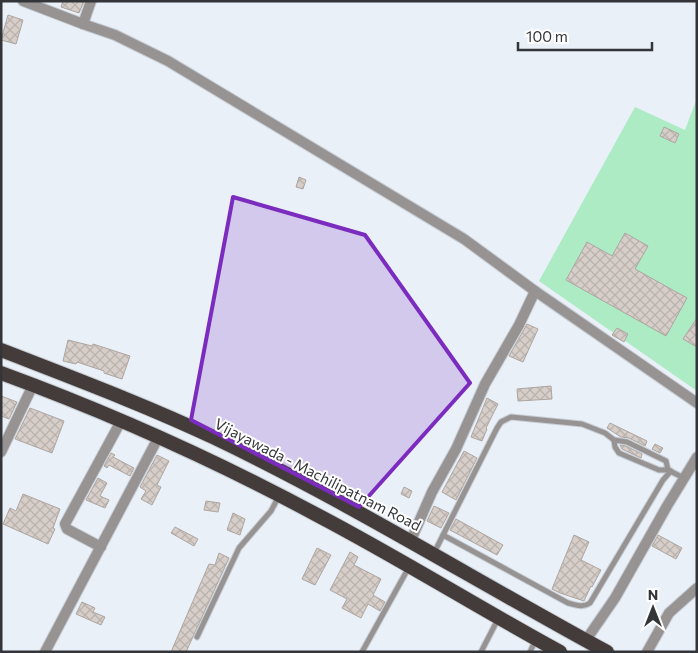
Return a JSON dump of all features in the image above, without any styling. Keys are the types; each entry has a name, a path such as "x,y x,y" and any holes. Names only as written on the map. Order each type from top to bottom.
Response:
{"highway":[{"name":"Vijayawada - Machilipatnam Road","path":"1,350 119,395 216,438 411,540 607,652"},
{"path":"1,373 121,421 280,495 410,566 560,652"}],"street":[{"path":"83,24 91,1"},
{"path":"29,2 115,35 168,61 464,239 535,291 697,403"},
{"path":"411,540 432,492 456,449 485,384 519,325 535,291"},
{"path":"1,452 33,385"},
{"path":"101,547 67,529 66,524 121,421"},
{"path":"45,652 158,438"},
{"path":"586,640 615,598 697,457"},
{"path":"646,652 669,613 697,588"}],"lane":[{"path":"434,553 497,428 505,419 511,417 576,422 605,433 614,440 625,441 666,461 670,471"},
{"path":"614,440 615,447 619,453 659,470 670,471 684,478"},
{"path":"443,535 568,603 586,606 590,603 670,471"},
{"path":"197,637 239,548 271,511 280,495"},
{"path":"362,652 410,566"},
{"path":"481,652 499,618"},
{"path":"530,652 536,639"}],"highlighted area":[{"path":"233,197 365,235 470,383 359,507 191,420"}],"green space":[{"path":"697,98 697,391 539,281 635,107 685,130"}],"building":[{"path":"63,1 84,1 79,13 61,7"},
{"path":"8,15 23,20 16,44 1,40"},
{"path":"664,127 679,134 675,143 660,136"},
{"path":"299,177 306,180 303,189 296,187"},
{"path":"625,233 648,246 635,269 687,298 666,336 566,280 587,242 612,256"},
{"path":"697,318 697,347 683,339"},
{"path":"527,324 538,329 523,362 509,356"},
{"path":"617,328 628,334 624,342 612,335"},
{"path":"68,340 92,346 93,344 130,356 122,379 77,362 76,364 63,361"},
{"path":"551,386 552,399 518,401 517,389"},
{"path":"1,396 17,402 9,419 1,416"},
{"path":"487,398 498,404 482,441 471,437"},
{"path":"30,408 64,421 52,453 15,439"},
{"path":"610,423 647,441 645,446 629,438 621,437 607,428"},
{"path":"655,444 663,448 660,453 652,449"},
{"path":"620,445 642,454 641,458 622,449"},
{"path":"464,451 477,458 456,500 442,492"},
{"path":"111,453 115,455 113,457 134,468 130,476 109,465 107,468 104,466"},
{"path":"157,455 169,461 157,485 161,487 152,505 141,499 146,491 140,487"},
{"path":"98,478 107,483 100,496 109,500 105,508 86,500"},
{"path":"404,487 412,491 409,498 401,494"},
{"path":"23,494 60,509 53,528 55,529 48,544 3,524 10,508 16,511"},
{"path":"206,501 220,503 218,512 204,510"},
{"path":"434,506 449,513 441,528 427,521"},
{"path":"233,513 245,519 240,535 227,530"},
{"path":"456,519 503,545 497,555 450,530"},
{"path":"175,527 198,539 194,546 171,533"},
{"path":"574,535 589,542 581,560 601,570 584,601 552,589"},
{"path":"658,535 682,548 676,559 652,546"},
{"path":"317,548 331,555 315,585 302,579"},
{"path":"350,552 358,557 354,565 381,579 373,595 385,602 380,611 368,604 361,618 342,608 347,599 330,590"},
{"path":"219,553 229,558 186,652 171,652 209,564 215,565"},
{"path":"82,602 95,608 93,612 105,617 101,625 76,614"}]}
